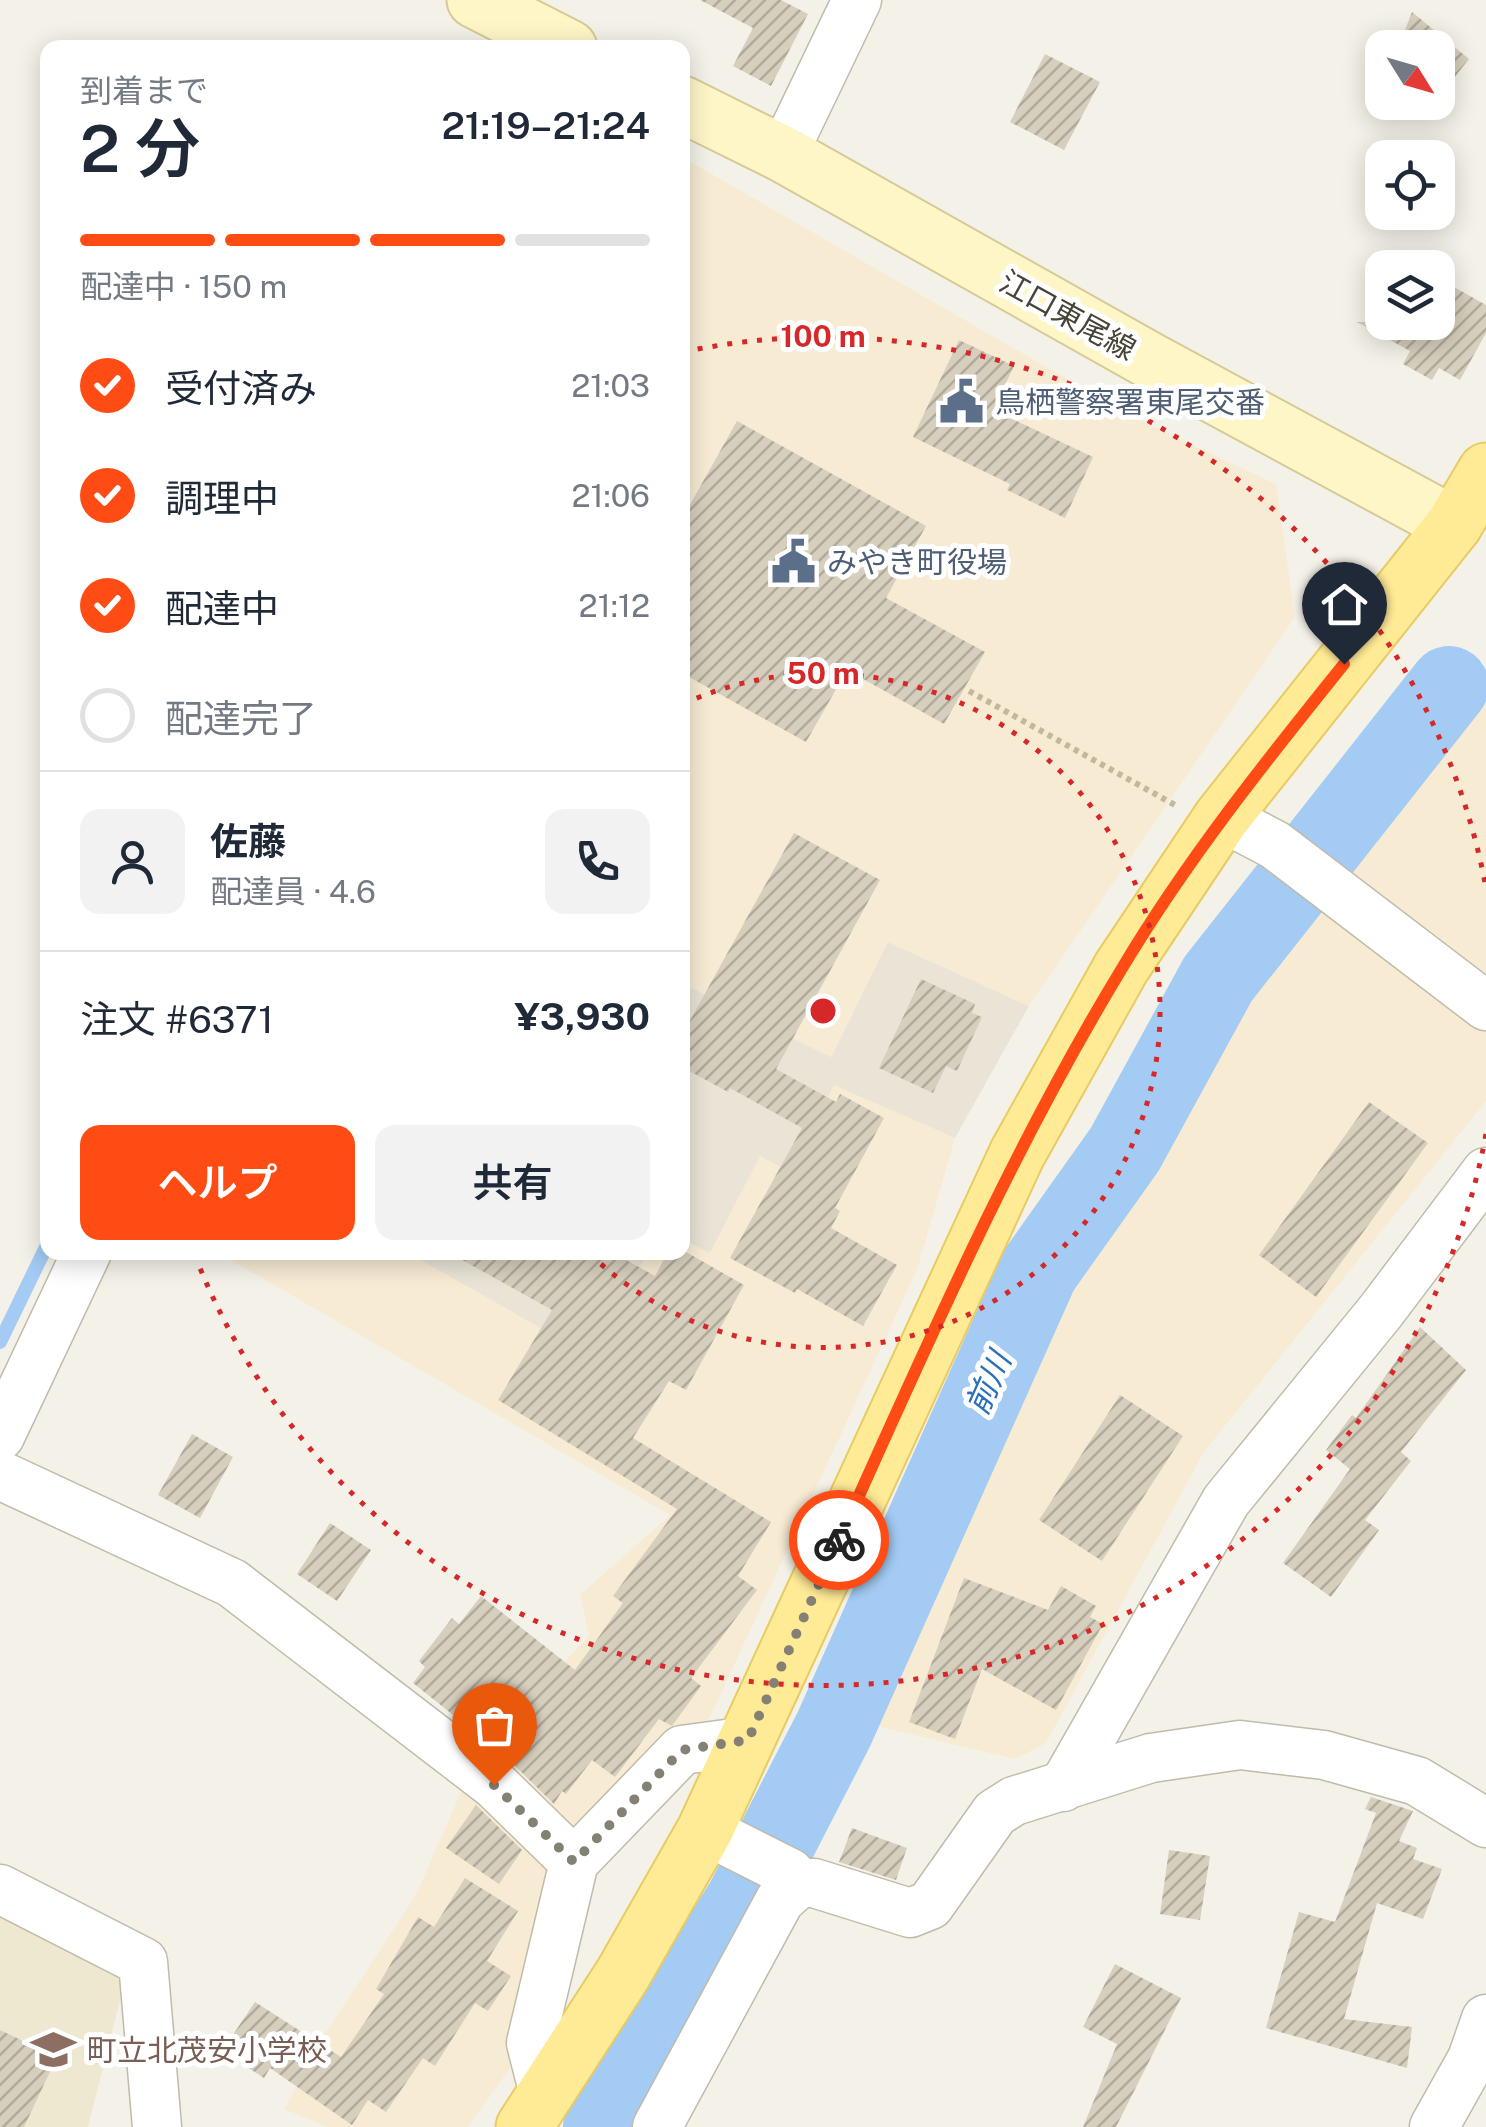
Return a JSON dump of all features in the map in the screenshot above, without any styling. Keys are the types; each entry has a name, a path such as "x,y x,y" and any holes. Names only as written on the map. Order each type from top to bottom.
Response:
{"main road":[{"path":"474,0 554,40"},
{"name":"江口東尾線","path":"690,108 783,154 1149,360 1470,533"},
{"path":"534,2112 623,1974 761,1859 748,1740 1016,1154 1121,968 1201,813 1470,533 1486,472"}],"street":[{"path":"783,154 857,0"},
{"path":"1201,813 1276,846 1486,1006"},
{"path":"1063,1787 1226,1501 1382,1312 1486,1172"},
{"path":"0,1436 83,1260"},
{"path":"0,1475 232,1583 494,1785 574,1862"},
{"path":"534,2112 532,2043 574,1862 682,1750 748,1740"},
{"path":"761,1859 814,1882 910,1913 930,1905 995,1813 1014,1801 1151,1758 1240,1744 1324,1754 1417,1782 1486,1823"},
{"path":"657,2127 780,1900 761,1859"},
{"path":"0,1888 143,1962 158,2127"},
{"path":"1434,2127 1472,2059 1486,2019"}],"path":[{"path":"969,691 1201,813"}],"shaded area":[{"path":"690,162 1133,417 1276,484 1295,617 1029,1006 888,942 831,1057 690,986"},
{"path":"1486,699 1486,1101 1204,1452 1046,1743 1015,1759 856,1721 1052,1286 1101,1222 1236,997"},
{"path":"888,942 1029,1006 955,1138 834,1086 787,1171 760,1157 710,1253 690,1243 690,987 831,1057"},
{"path":"834,1085 955,1138 917,1270 710,1717 559,1854 513,2064 468,2127 327,2127 284,2109 329,2028 416,1895 479,1751 589,1636 580,1595 670,1515 231,1260 420,1260 594,1358 644,1260 690,1260 690,1243 710,1253 760,1156 788,1171"},
{"path":"420,1260 644,1260 594,1359"},
{"name":"町立北茂安小学校","path":"0,1908 127,1973 88,2127 0,2127"}],"building":[{"path":"700,0 781,0 808,14 771,86 733,66 753,28"},
{"path":"1412,12 1434,30 1405,30"},
{"path":"1455,47 1469,59 1455,77"},
{"path":"1045,54 1100,82 1064,150 1010,122"},
{"path":"1455,288 1486,305 1486,333 1460,380 1439,368 1432,380 1403,364 1410,351 1390,340 1455,340"},
{"path":"959,340 1014,366 993,410 1093,457 1065,518 1007,490 1010,484 913,437"},
{"name":"みやき町役場","path":"737,421 926,526 886,598 985,652 944,724 847,670 806,742 690,677 690,505"},
{"path":"794,833 880,880 776,1069 836,1102 840,1094 884,1118 835,1208 840,1211 831,1228 897,1265 863,1326 730,1258 802,1128 730,1088 728,1092 690,1071 690,1021"},
{"path":"921,979 975,1004 972,1013 982,1017 957,1071 946,1066 933,1093 879,1068"},
{"path":"1369,1102 1428,1143 1316,1297 1259,1255"},
{"path":"690,1254 744,1285 686,1390 669,1381 633,1438 771,1522 738,1576 757,1590 691,1678 701,1686 672,1726 659,1719 615,1777 592,1760 554,1804 507,1758 413,1683 425,1667 419,1661 452,1618 459,1624 481,1596 575,1670 623,1603 613,1596 677,1509 498,1400 552,1310 462,1260 626,1260 655,1276 664,1260 690,1260"},
{"path":"1420,1327 1466,1370 1401,1452 1411,1461 1365,1520 1379,1530 1331,1597 1283,1563 1350,1469 1326,1450 1352,1415 1356,1418"},
{"path":"1120,1395 1183,1436 1102,1561 1039,1520"},
{"path":"192,1434 233,1457 200,1518 158,1495"},
{"path":"330,1523 371,1550 337,1601 297,1574"},
{"path":"964,1578 1048,1610 1061,1586 1096,1606 1090,1617 1103,1624 1056,1710 982,1669 955,1739 909,1722"},
{"path":"1371,1797 1413,1811 1399,1841 1417,1848 1413,1859 1442,1869 1423,1919 1377,1903 1344,2019 1412,2027 1407,2068 1266,2028 1299,1912 1335,1922 1376,1813 1365,1809"},
{"path":"476,1805 522,1850 499,1884 446,1848"},
{"path":"852,1828 907,1848 896,1880 839,1862"},
{"path":"1169,1850 1210,1856 1200,1920 1160,1914"},
{"path":"465,1878 518,1911 487,1961 511,1976 488,2011 475,2003 435,2066 423,2058 386,2112 368,2100 352,2125 270,2068 264,2078 222,2051 255,2002 341,2057 384,1994 376,1989 418,1917 434,1927"},
{"path":"1115,1964 1181,1998 1116,2127 1083,2127 1117,2044 1083,2027"},
{"path":"0,2030 57,2057 24,2127 0,2127"}],"waterway":[{"name":"前川","path":"603,2127 745,1902 834,1729 1039,1270 1125,1149 1218,979 1449,686"},
{"path":"0,1342 40,1260"}],"way so far":[{"path":"494,1785 574,1862 682,1750 748,1740 839,1540"}],"place":[{"name":"鳥栖警察署東尾交番","path":"962,402"},
{"name":"みやき町役場","path":"794,562"},
{"name":"町立北茂安小学校","path":"54,2050"}],"route":[{"path":"839,1540 1016,1154 1121,968 1222,818 1344,664"}]}
